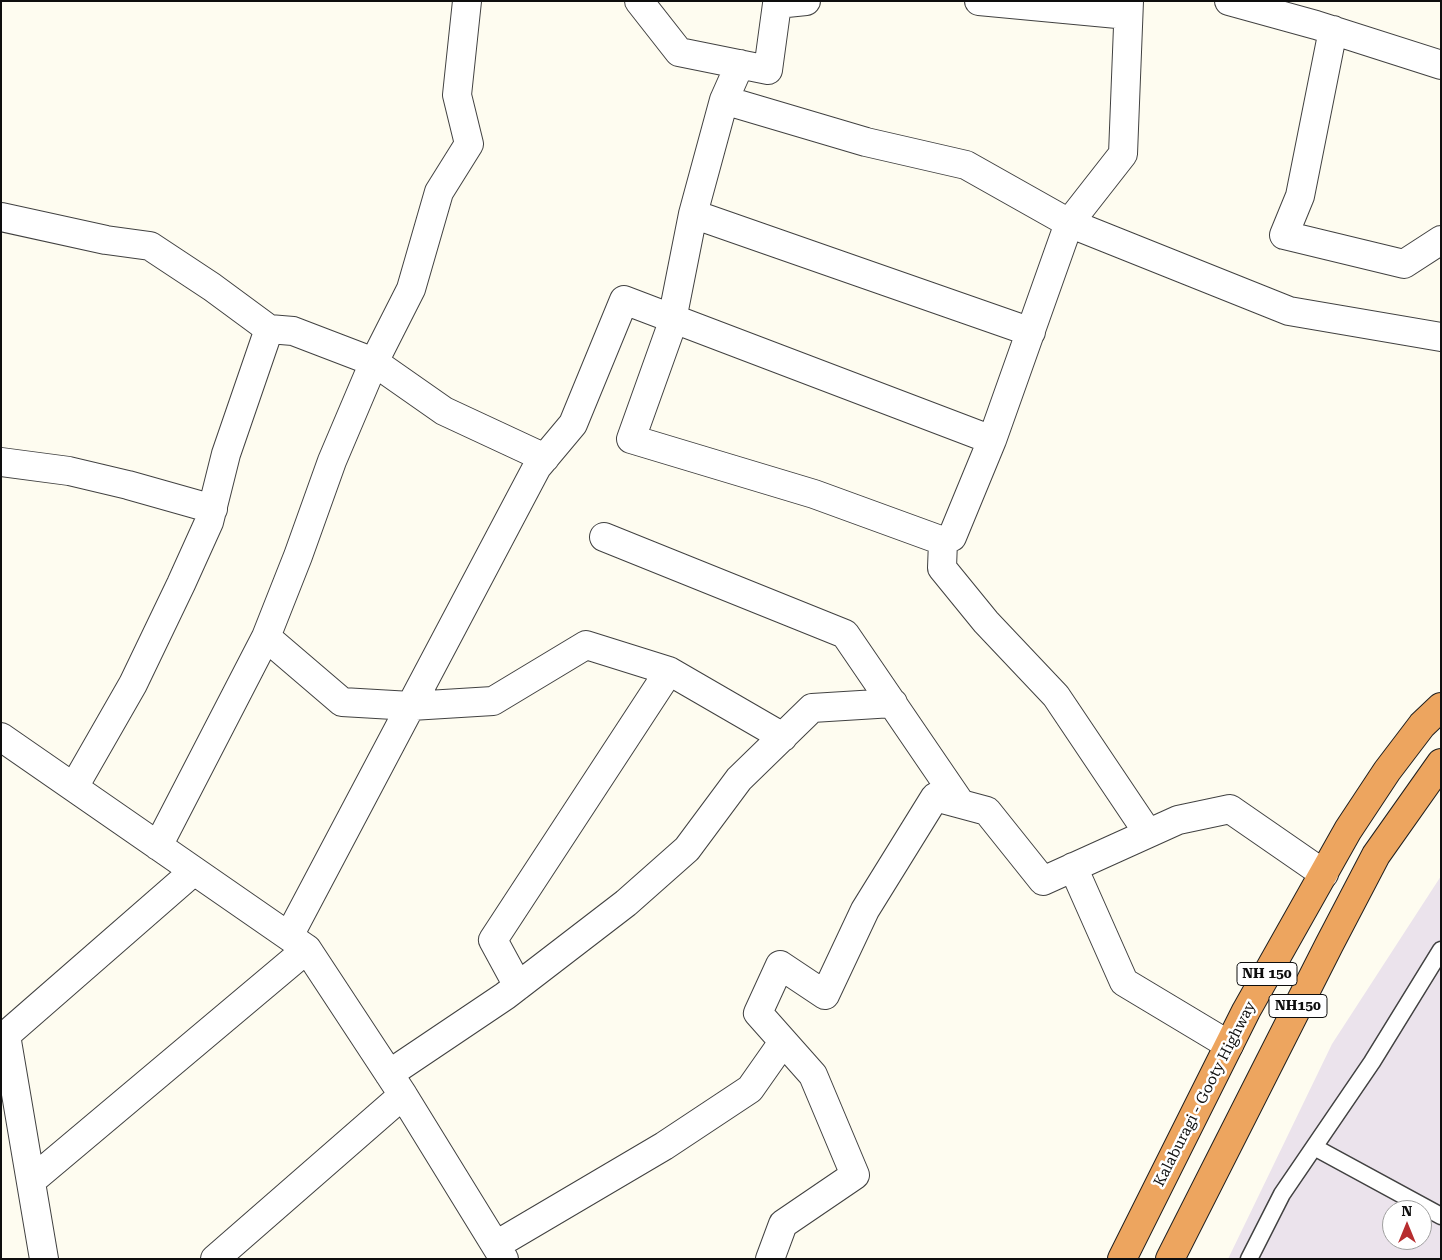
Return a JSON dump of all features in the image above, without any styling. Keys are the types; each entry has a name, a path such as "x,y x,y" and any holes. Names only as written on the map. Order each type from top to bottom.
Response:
{"highway":[{"name":"Kalaburagi - Gooty Highway","path":"1122,1259 1246,1011 1348,830 1387,771 1422,725 1441,707"},
{"name":"NH150","path":"1170,1259 1376,855 1441,763"}],"street":[{"path":"158,846 266,637 298,556 332,461 374,362 411,289 439,192 469,144 457,95 467,1"},
{"path":"639,1 678,52 768,70 777,3 806,1"},
{"path":"952,537 992,440 1069,223 1123,154 1128,8 979,1"},
{"path":"1229,1 1334,30 1441,65"},
{"path":"1334,30 1300,196 1284,235 1404,264 1441,240"},
{"path":"740,64 724,100 693,214 670,330 631,439 814,494 943,541 942,568 986,622 1056,696 1148,834"},
{"path":"724,100 866,142 966,165 1069,223 1289,311 1441,337"},
{"path":"693,214 1031,332"},
{"path":"1,217 106,240 150,246 212,287 269,329 293,331 374,362 444,411 545,458"},
{"path":"31,1180 298,942 411,706 537,467 573,424 624,300 992,440"},
{"path":"74,787 133,684 210,522 226,454 269,329"},
{"path":"1,462 69,471 212,509"},
{"path":"604,537 846,634 961,804"},
{"path":"266,637 342,702 411,706 492,701 586,645 670,671 783,737"},
{"path":"518,986 493,940 670,671"},
{"path":"215,1259 396,1084 505,996 626,903 687,849 739,779 812,708 892,703"},
{"path":"1,737 298,942 396,1084 500,1252 750,1089 783,1042"},
{"path":"770,1259 783,1224 854,1175 813,1075 758,1013 780,965 825,995 865,910 935,797 988,811 1043,881 1178,820 1230,809 1324,874"},
{"path":"1073,868 1124,982 1229,1045"},
{"path":"44,1259 31,1180 10,1116 6,1035 194,871"}],"lane":[{"path":"1249,1259 1282,1194 1372,1062 1441,950"},
{"path":"1314,1147 1441,1216"}],"shaded area":[{"path":"1441,876 1441,1259 1228,1259 1332,1044"}]}
